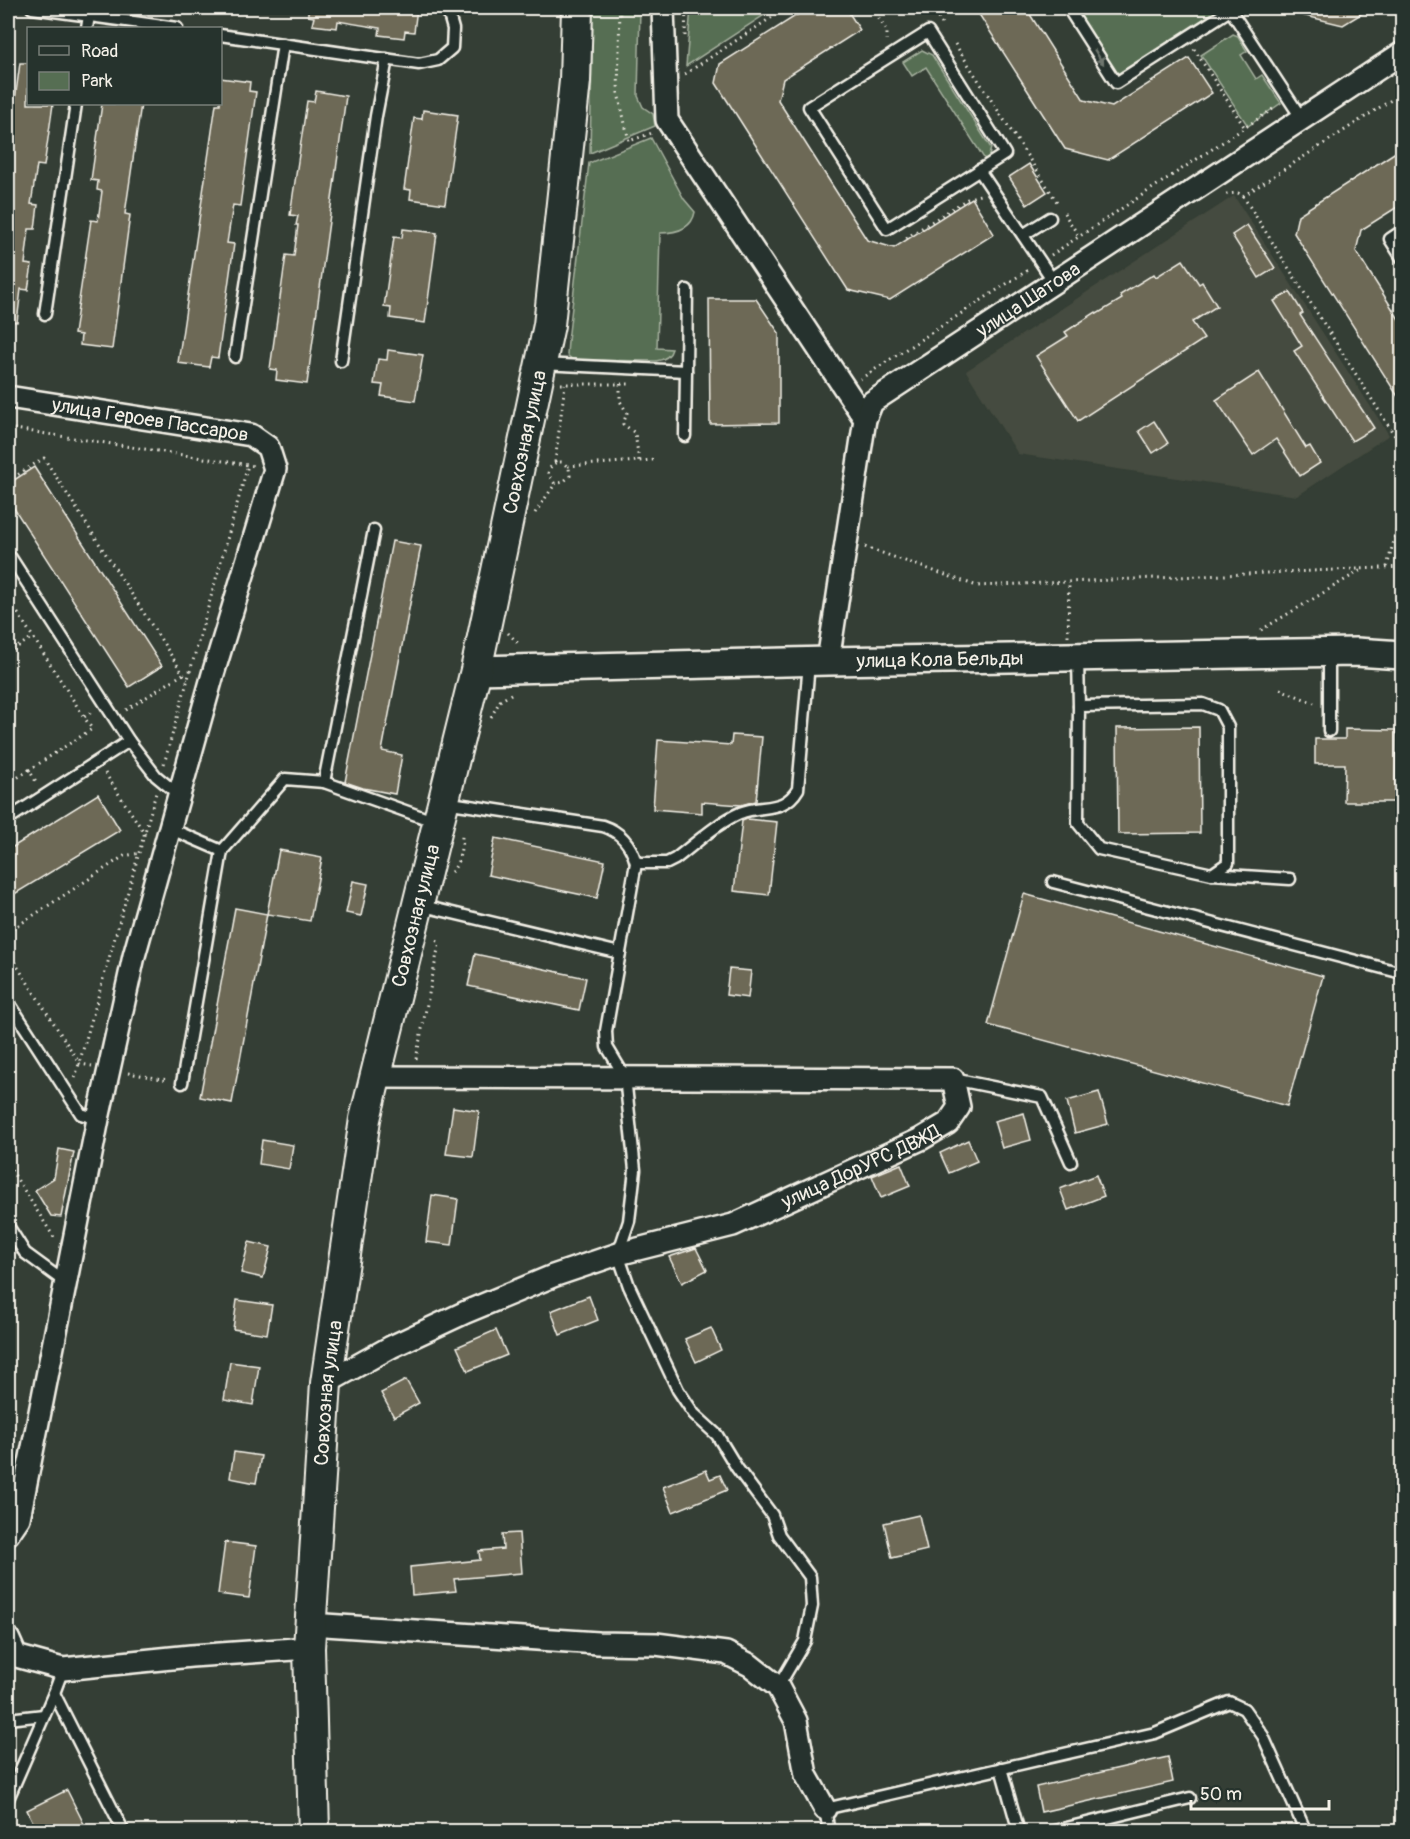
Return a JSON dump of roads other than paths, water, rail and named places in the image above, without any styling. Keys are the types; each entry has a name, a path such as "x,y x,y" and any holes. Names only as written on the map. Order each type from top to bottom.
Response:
{"main road":[{"name":"Совхозная улица","path":"314,1832 309,1636 326,1383 365,1119 547,374 549,325 576,81 577,8"}],"street":[{"path":"663,8 667,120 869,411 819,661"},
{"name":"улица Шатова","path":"869,411 1054,282 1302,119 1397,44"},
{"name":"улица Героев Пассаров","path":"8,397 251,435 268,447 275,469 179,795"},
{"name":"улица Кола Бельды","path":"476,670 819,661 1073,650 1356,652 1402,655"},
{"path":"8,1534 19,1518 98,1119 134,956 179,795"},
{"path":"376,1077 954,1078"},
{"name":"улица ДорУРС ДВЖД","path":"326,1383 391,1347 466,1312 553,1276 618,1254 733,1225 921,1139 948,1123 959,1107 954,1078"},
{"path":"8,1638 16,1656 63,1668 191,1656 309,1636 656,1644 726,1653 750,1665 778,1687 796,1721 806,1775 825,1809"}],"lane":[{"path":"32,8 170,27"},
{"path":"222,35 419,64 438,60 452,48 453,29 447,8"},
{"path":"1068,8 1116,83 1229,9 1302,119"},
{"path":"87,27 89,16"},
{"path":"928,32 1005,154 979,170 887,229 809,107 928,32"},
{"path":"235,357 283,44"},
{"path":"341,361 376,116 387,59"},
{"path":"45,315 76,105"},
{"path":"979,170 1054,282"},
{"path":"1023,235 1050,218"},
{"path":"1402,231 1390,239 1402,258"},
{"path":"685,436 687,290"},
{"path":"547,374 686,371"},
{"path":"324,782 374,530"},
{"path":"9,557 129,741 156,776 179,795"},
{"path":"1073,650 1079,706 1078,823 1099,849 1212,874 1290,879"},
{"path":"1329,652 1329,731"},
{"path":"636,862 667,863 675,860 725,822 741,813 783,804 792,798 798,789 819,661"},
{"path":"1079,706 1203,704 1219,710 1228,727 1228,863 1212,874"},
{"path":"8,819 129,741"},
{"path":"182,1083 222,850 285,779 324,782 441,812 603,826 621,835 636,862 606,1031 608,1047 625,1077 635,1170 629,1221 618,1254 629,1286 678,1390 694,1414 717,1435 737,1468 772,1515 779,1535 810,1577 812,1606 806,1641 778,1687"},
{"path":"171,829 222,850"},
{"path":"1053,882 1402,974"},
{"path":"418,905 620,953"},
{"path":"8,1000 81,1114 98,1119"},
{"path":"954,1078 1042,1097 1071,1162"},
{"path":"8,1226 25,1253 66,1283"},
{"path":"8,1799 63,1668"},
{"path":"54,1693 124,1832"},
{"path":"829,1832 825,1809 1155,1733 1229,1702 1244,1709 1263,1736 1306,1832"},
{"path":"8,1719 44,1715"},
{"path":"1001,1768 1019,1832"},
{"path":"1050,1832 1190,1798"}]}
